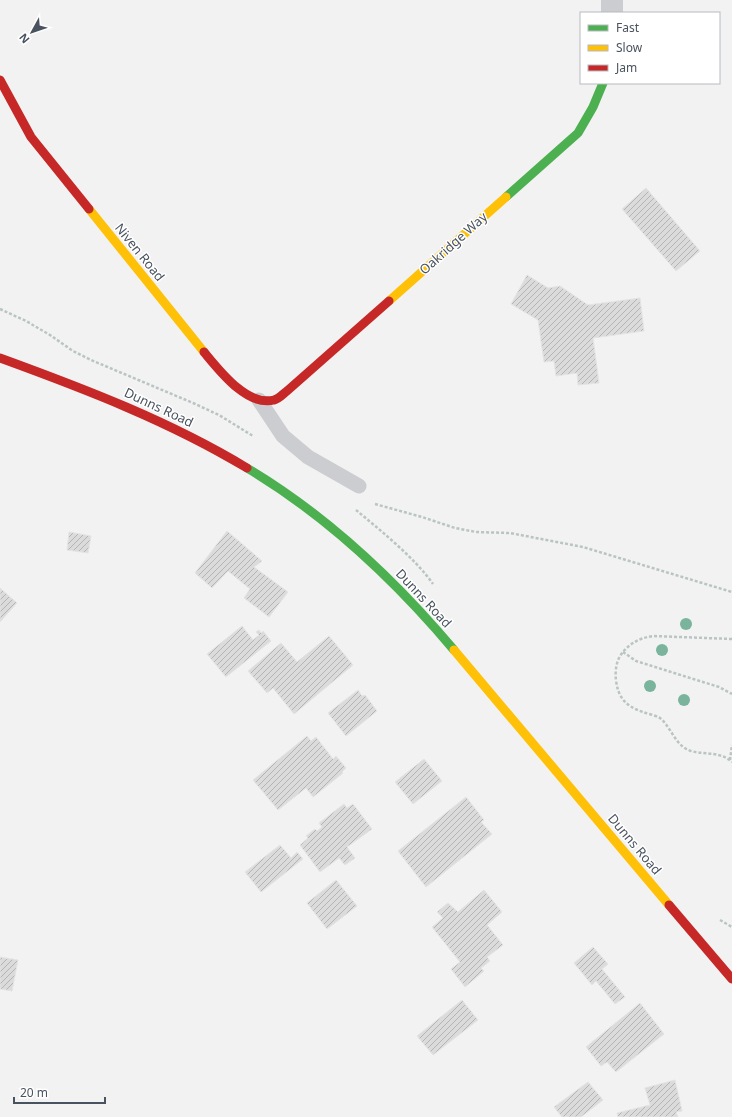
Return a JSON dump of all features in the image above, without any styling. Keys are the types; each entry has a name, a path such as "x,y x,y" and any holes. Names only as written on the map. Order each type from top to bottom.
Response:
{"main road":[{"name":"Niven Road","path":"0,80 31,137 196,342 221,372 236,387 248,396 259,400"},
{"name":"Oakridge Way","path":"259,400 275,400 287,391 578,133 593,107 603,84"},
{"name":"Dunns Road","path":"0,358 115,402 180,430 239,462 293,497 343,537 426,617 732,979"}],"street":[{"path":"612,0 612,12"}],"lane":[{"path":"259,400 283,436 308,457 359,486"}],"path":[{"path":"374,503 455,528 476,532 510,533 583,547 732,592"},
{"path":"732,639 653,636 644,637 634,642 623,652 618,660 615,673 616,687 619,696 627,704 637,710 658,717 664,722 677,741 684,747 691,751 708,753 731,761 732,745"},
{"path":"623,652 636,661 719,687 732,694"}],"building":[{"path":"646,188 700,251 676,271 622,209"},
{"path":"527,275 548,288 560,286 588,305 640,298 644,331 593,338 599,383 578,385 577,373 556,376 554,361 544,362 538,320 511,304"},
{"path":"227,531 262,561 254,567 288,592 269,617 244,598 250,589 228,571 212,588 195,573"},
{"path":"69,532 91,536 88,553 67,550"},
{"path":"0,588 17,603 0,622"},
{"path":"242,626 253,640 259,635 256,632 259,630 261,633 263,631 271,641 226,677 207,654"},
{"path":"329,636 353,665 294,714 273,688 267,693 248,671 281,643 297,662"},
{"path":"358,690 362,696 365,695 377,711 346,736 328,713"},
{"path":"307,736 311,741 316,737 333,759 336,756 346,768 342,772 343,773 313,797 306,788 278,810 253,780"},
{"path":"424,759 442,781 413,804 395,782"},
{"path":"466,797 484,820 481,822 492,834 426,887 398,851"},
{"path":"344,804 347,808 353,804 372,829 347,847 355,858 345,865 339,858 320,872 300,845 308,838 306,836 315,829 317,831 322,827 319,823"},
{"path":"280,845 291,858 297,852 303,859 261,892 245,872"},
{"path":"336,880 357,906 327,929 307,903"},
{"path":"484,890 502,912 487,925 503,945 487,957 490,961 481,968 484,971 465,987 451,969 460,962 432,927 443,918 437,912 448,903 458,912"},
{"path":"593,947 608,964 602,969 625,997 615,1004 596,981 592,985 574,963"},
{"path":"0,957 18,960 12,991 0,989"},
{"path":"462,1000 478,1020 433,1055 417,1036"},
{"path":"640,1003 664,1034 616,1072 607,1062 601,1066 586,1047"},
{"path":"675,1080 682,1111 676,1112 678,1117 618,1117 617,1113 650,1105 645,1088"},
{"path":"588,1082 603,1100 581,1117 562,1117 554,1107"}],"traffic: fast":[{"path":"506,197 578,133 593,107 603,84"},
{"path":"247,468 304,506 358,550 408,599 454,650"}],"traffic: slow":[{"path":"389,301 506,197"},
{"path":"89,209 204,352"},
{"path":"454,650 669,905"}],"traffic: jam":[{"path":"0,80 31,137 89,209"},
{"path":"204,352 217,368 244,393 264,401 274,400 279,398 389,301"},
{"path":"0,358 126,407 187,435 247,468"},
{"path":"669,905 732,979"}]}
